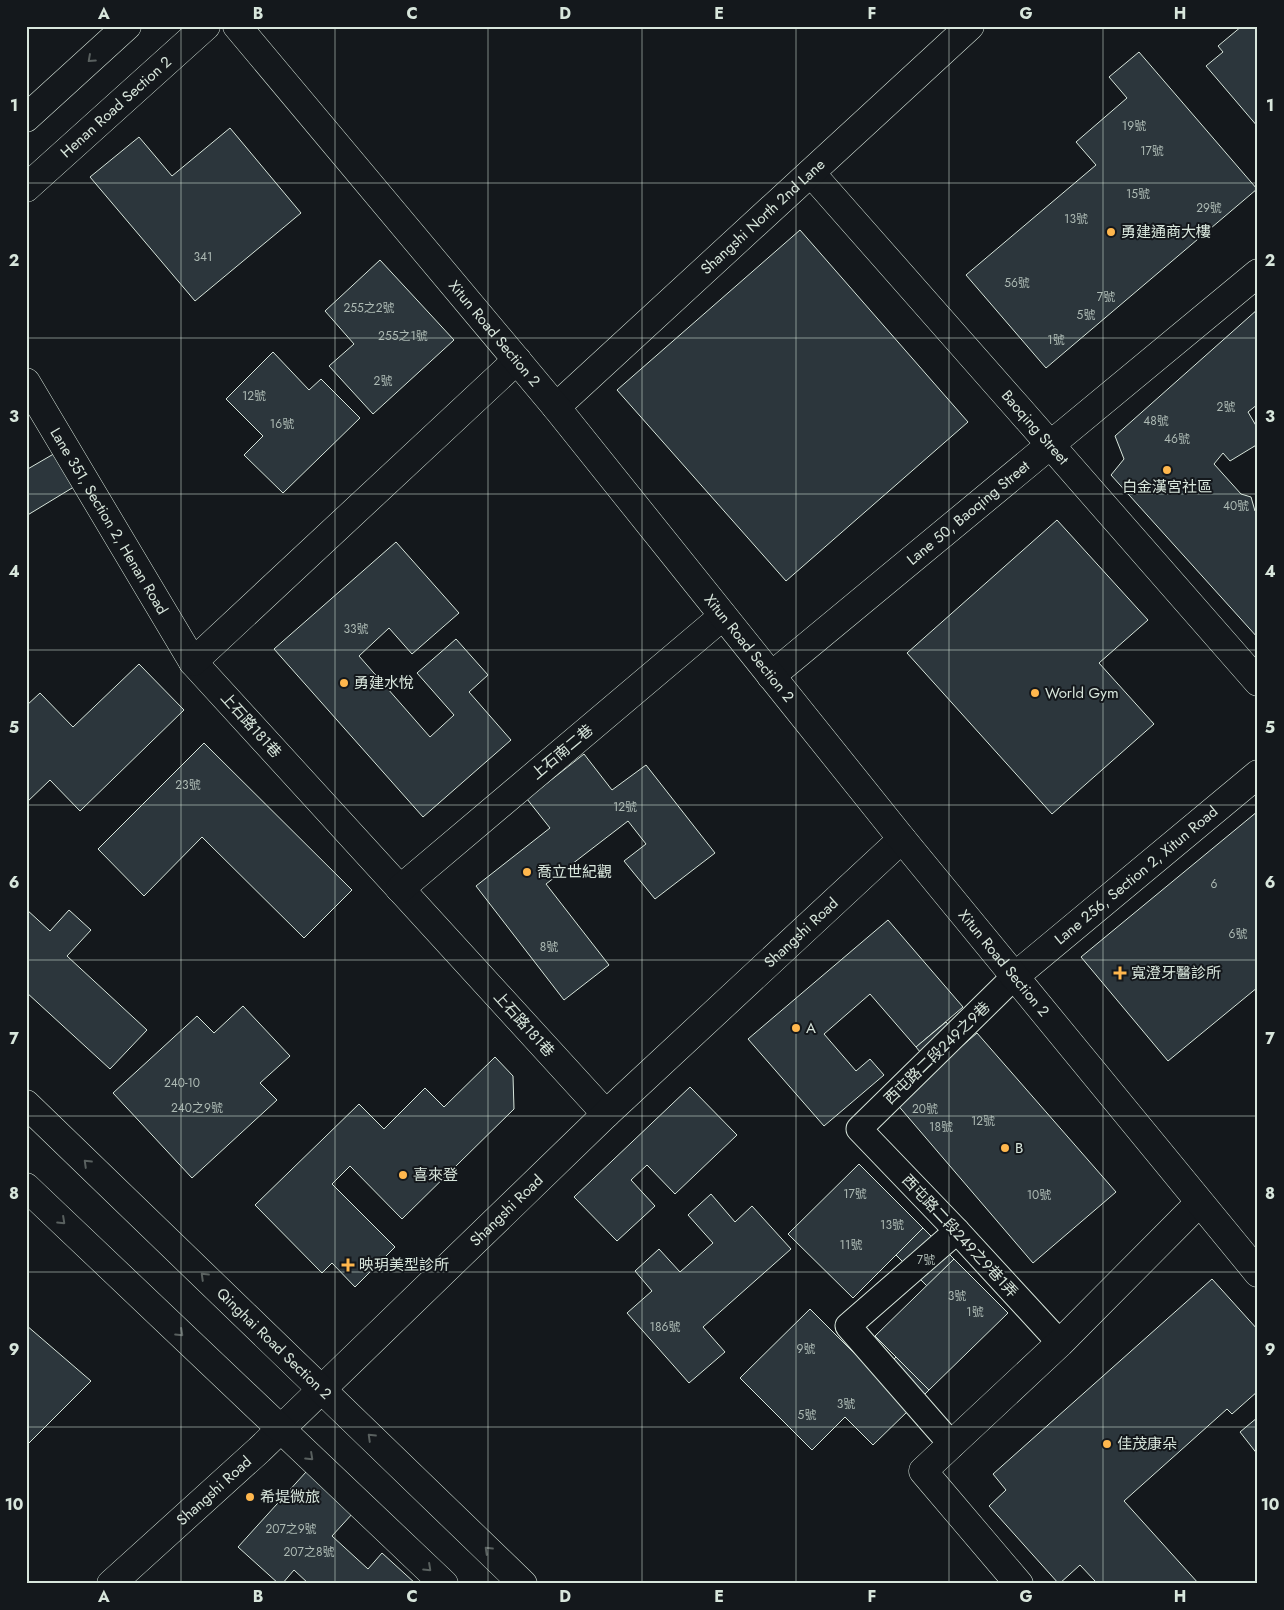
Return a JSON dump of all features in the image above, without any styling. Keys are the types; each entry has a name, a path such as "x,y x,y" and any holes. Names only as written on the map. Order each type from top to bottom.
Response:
{"street":[{"path":"26,118 127,26"},
{"name":"Henan Road Section 2","path":"26,188 206,26"},
{"name":"Xitun Road Section 2","path":"237,26 556,407 902,839 1258,1273"},
{"name":"Shangshi North 2nd Lane","path":"556,407 970,26"},
{"name":"Baoqing Street","path":"811,172 1258,682"},
{"name":"Lane 50, Baoqing Street","path":"771,676 1258,273"},
{"path":"194,662 517,360"},
{"name":"Lane 351, Section 2, Henan Road","path":"26,382 194,662"},
{"name":"上石南二巷","path":"400,888 723,616"},
{"name":"上石路181巷","path":"194,662 606,1114"},
{"name":"Lane 256, Section 2, Xitun Road","path":"1014,977 1258,774"},
{"name":"Shangshi Road","path":"111,1584 281,1429 606,1114 902,839"},
{"name":"西屯路二段249之9巷","path":"859,1129 1014,977"},
{"name":"Qinghai Road Section 2","path":"26,1104 523,1584"},
{"name":"西屯路二段249之9巷1弄","path":"859,1129 957,1231 1060,1343"},
{"path":"26,1187 444,1584"},
{"path":"1018,1584 923,1471 1060,1343 1199,1203"},
{"path":"952,1445 848,1326 957,1231"}],"building":[{"path":"1242,26 1258,26 1258,127 1206,66 1223,52 1218,46"},
{"name":"勇建通商大樓","path":"1139,52 1257,189 1046,368 966,275 1096,165 1076,142 1127,98 1109,77"},
{"path":"230,128 301,213 195,301 90,177 139,137 172,176"},
{"path":"800,230 968,422 786,581 617,390"},
{"path":"380,260 454,340 373,414 329,366 354,344 325,311"},
{"name":"白金漢宮社區","path":"1258,309 1258,404 1248,412 1258,429 1258,444 1230,461 1223,453 1214,464 1241,494 1251,497 1255,511 1258,513 1258,638 1111,475 1124,459 1115,436"},
{"path":"273,352 309,390 321,379 360,418 283,493 244,455 263,436 226,399"},
{"path":"57,452 77,485 26,516 26,470"},
{"name":"World Gym","path":"1057,520 1148,620 1099,663 1154,724 1052,814 907,653"},
{"name":"勇建水悅","path":"396,542 459,613 412,654 389,628 359,656 430,737 454,715 417,673 456,639 488,675 469,692 511,740 423,817 274,649"},
{"path":"139,664 184,710 80,811 50,780 26,803 26,706 40,693 73,727"},
{"path":"204,743 352,890 304,938 202,837 144,896 98,849"},
{"name":"喬立世紀觀","path":"584,754 612,790 646,765 715,853 655,899 624,861 646,844 628,821 546,884 609,965 564,1000 476,886 550,828 527,799"},
{"path":"1258,811 1258,987 1168,1061 1081,957"},
{"path":"26,909 50,931 69,910 91,930 67,956 147,1030 110,1069 26,992"},
{"name":"A","path":"888,920 963,1007 916,1047 870,994 824,1034 856,1071 870,1059 884,1075 824,1126 748,1039"},
{"path":"243,1006 290,1056 260,1083 277,1100 192,1178 113,1093 197,1016 214,1033"},
{"path":"946,1022 965,1044 935,1070 916,1047"},
{"name":"B","path":"977,1033 1116,1192 1033,1263 896,1103"},
{"name":"喜來登","path":"495,1057 513,1076 514,1109 402,1219 350,1166 332,1184 395,1247 355,1287 332,1263 322,1273 255,1205 359,1104 384,1129 425,1088 444,1107"},
{"path":"690,1087 737,1135 675,1194 647,1165 631,1180 655,1206 617,1241 574,1197"},
{"path":"859,1164 923,1228 853,1298 788,1234"},
{"path":"711,1194 735,1222 752,1206 791,1249 703,1327 725,1352 689,1383 627,1313 652,1291 635,1271 659,1249 680,1272 713,1243 688,1215"},
{"path":"923,1228 954,1259 927,1286 896,1255"},
{"path":"954,1259 1008,1313 929,1390 875,1336"},
{"name":"佳茂康朵","path":"1212,1279 1258,1330 1258,1391 1232,1414 1227,1409 1124,1501 1199,1584 1093,1584 1095,1581 1080,1565 1059,1584 989,1506 1006,1490 993,1474"},
{"path":"810,1309 910,1409 873,1445 845,1417 812,1450 740,1378"},
{"path":"26,1325 91,1381 26,1446"},
{"path":"896,1357 929,1390 910,1409 877,1376"},
{"path":"1258,1417 1258,1455 1240,1432"},
{"path":"306,1472 353,1513 332,1536 368,1569 382,1553 416,1584 309,1584 294,1570 282,1584 279,1584 238,1547"}],"place":[{"name":"勇建通商大樓","path":"1111,232"},
{"name":"白金漢宮社區","path":"1167,470"},
{"name":"勇建水悅","path":"344,683"},
{"name":"World Gym","path":"1035,693"},
{"name":"喬立世紀觀","path":"527,872"},
{"name":"寬澄牙醫診所","path":"1120,973"},
{"name":"A","path":"796,1028"},
{"name":"B","path":"1005,1148"},
{"name":"喜來登","path":"403,1175"},
{"name":"映玥美型診所","path":"348,1265"},
{"name":"佳茂康朵","path":"1107,1444"},
{"name":"希堤微旅","path":"250,1497"}]}
